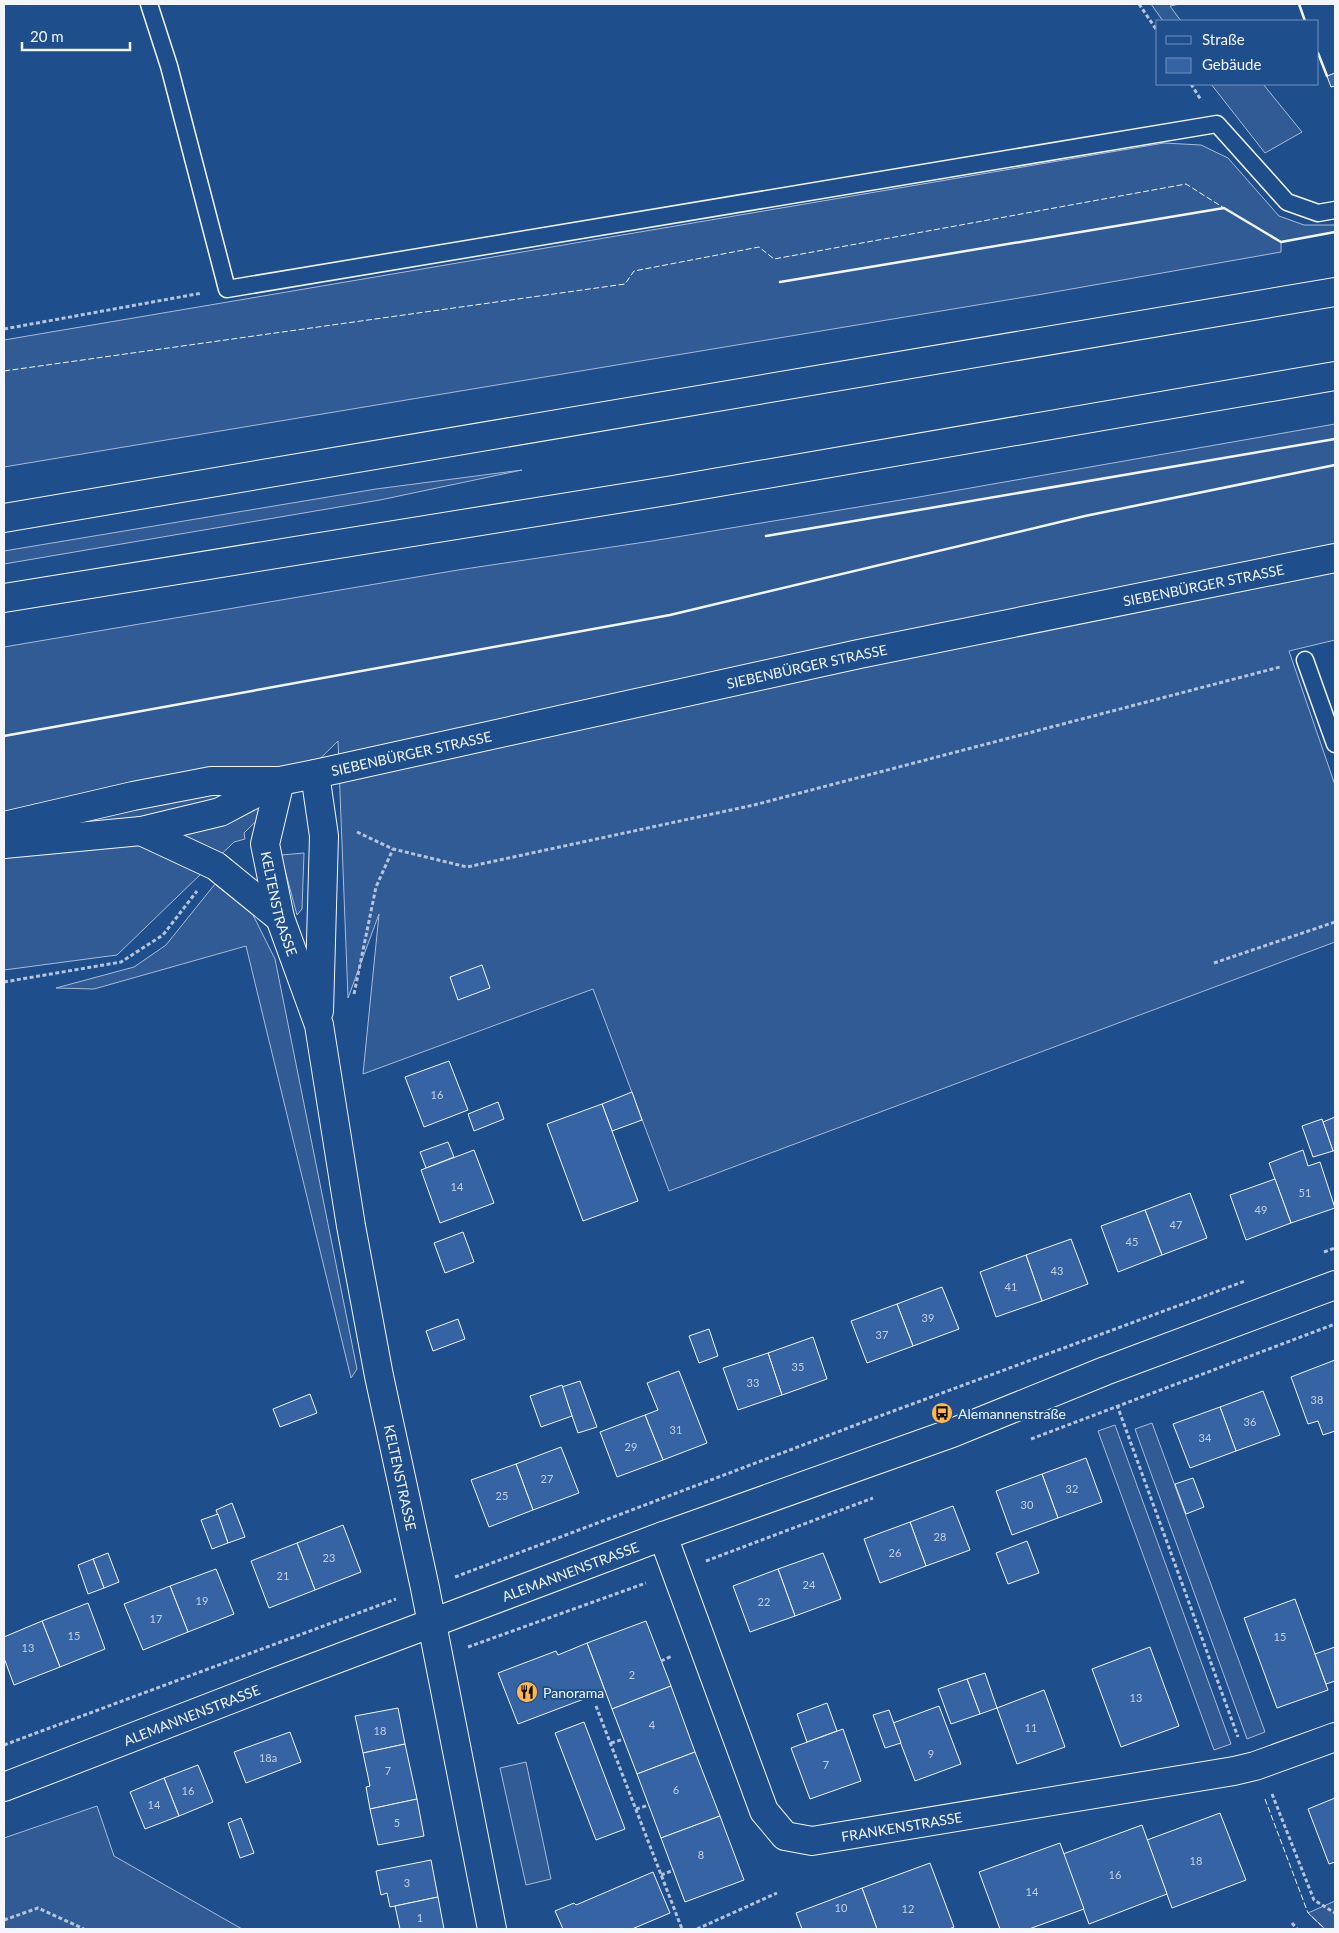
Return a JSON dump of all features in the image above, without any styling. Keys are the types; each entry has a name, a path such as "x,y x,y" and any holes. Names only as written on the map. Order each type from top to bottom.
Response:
{"main road":[{"path":"4,518 1335,292"},
{"path":"4,598 673,490 1335,376"},
{"name":"SIEBENBÜRGER STRASSE","path":"4,826 133,796 211,781 280,781 315,774 859,654 1335,558"},
{"name":"KELTENSTRASSE","path":"315,774 324,836 318,1025"},
{"name":"SIEBENBÜRGER STRASSE","path":"4,844 141,831 220,812 280,781"},
{"name":"KELTENSTRASSE","path":"280,781 266,844 280,918 318,1025 351,1226 379,1376 425,1588 492,1929"},
{"path":"141,831 216,866 280,918"},
{"name":"ALEMANNENSTRASSE","path":"4,1787 278,1681 664,1536 952,1433 1105,1372 1335,1285"},
{"name":"FRANKENSTRASSE","path":"664,1536 764,1811 785,1836 812,1841 1256,1766 1335,1737"}],"lane":[{"path":"149,4 170,66 227,289 1217,124 1287,202 1318,213 1335,210"},
{"path":"1305,660 1335,744"}],"path":[{"path":"1139,4 1156,29"},
{"path":"4,329 227,289"},
{"path":"324,836 357,832 393,850 467,867 754,805 1305,660"},
{"path":"352,1002 376,887 393,850"},
{"path":"4,982 121,962 163,935 216,866"},
{"path":"1214,964 1335,922"},
{"path":"1317,1255 1335,1248"},
{"path":"4,1745 869,1420 1252,1279"},
{"path":"1118,1406 1240,1740 1274,1796 1314,1900 1335,1913"},
{"path":"596,1706 682,1929"},
{"path":"610,1744 624,1739"},
{"path":"636,1809 649,1805"},
{"path":"661,1875 674,1870"},
{"path":"697,1929 777,1893"},
{"path":"4,1920 38,1908 84,1929"},
{"path":"1292,1923 1297,1929"}],"shaded area":[{"path":"1151,4 1180,4 1170,6 1180,20 1162,20"},
{"path":"1212,85 1264,85 1302,132 1265,153"},
{"path":"1164,143 1201,145 1228,158 1279,216 1304,225 1335,225 1335,232 1281,242 1281,252 1043,294 4,467 4,340"},
{"path":"1335,424 1335,640 1289,651 1335,785 1335,942 669,1191 593,989 363,1074 379,914 348,998 338,741 244,833 245,839 234,842 117,955 4,970 4,647 458,570 652,541 919,497"},
{"path":"522,470 380,500 4,564 4,551 376,489"},
{"path":"304,853 302,909 297,915 281,855"},
{"path":"215,884 253,915 275,959 357,1369 351,1378 246,946 94,989 56,988 134,967 166,945"},
{"path":"1152,1423 1265,1732 1247,1739 1135,1429"},
{"path":"1115,1425 1231,1744 1214,1750 1098,1431"},
{"path":"526,1762 551,1879 526,1885 500,1768"},
{"path":"97,1806 114,1856 242,1929 4,1929 4,1838"},
{"path":"1335,1901 1335,1929 1325,1929 1308,1913"}],"building":[{"path":"1335,73 1335,86 1331,87 1327,76"},
{"path":"482,965 490,988 458,1000 450,977"},
{"path":"449,1061 468,1110 424,1127 405,1077"},
{"path":"632,1092 642,1120 612,1131 602,1104"},
{"path":"498,1102 504,1119 474,1131 468,1114"},
{"path":"602,1104 638,1201 583,1221 547,1124"},
{"path":"1335,1117 1335,1150 1333,1151 1323,1122"},
{"path":"1322,1119 1333,1151 1313,1157 1302,1126"},
{"path":"448,1142 454,1157 426,1168 420,1152"},
{"path":"474,1150 494,1203 440,1223 421,1170"},
{"path":"1303,1150 1308,1166 1320,1162 1335,1208 1291,1223 1269,1163"},
{"path":"1275,1179 1291,1223 1246,1240 1230,1195"},
{"path":"1190,1193 1207,1238 1162,1255 1145,1210"},
{"path":"1145,1210 1162,1255 1118,1272 1101,1226"},
{"path":"463,1232 474,1262 445,1273 434,1243"},
{"path":"1071,1239 1088,1284 1042,1301 1026,1255"},
{"path":"1026,1255 1042,1301 996,1317 980,1272"},
{"path":"942,1287 959,1329 913,1346 897,1304"},
{"path":"897,1304 913,1346 867,1363 851,1321"},
{"path":"458,1319 465,1339 433,1351 426,1331"},
{"path":"709,1329 718,1356 699,1363 689,1336"},
{"path":"813,1337 827,1379 782,1395 768,1353"},
{"path":"768,1353 782,1395 738,1410 723,1368"},
{"path":"1335,1360 1335,1431 1323,1435 1318,1421 1308,1424 1291,1377"},
{"path":"679,1371 707,1443 663,1460 645,1415 658,1410 647,1383"},
{"path":"580,1381 597,1427 578,1433 562,1387"},
{"path":"562,1385 572,1416 541,1427 530,1396"},
{"path":"1263,1391 1280,1435 1236,1451 1220,1407"},
{"path":"310,1394 317,1413 280,1427 273,1409"},
{"path":"1220,1407 1236,1451 1190,1468 1173,1424"},
{"path":"645,1415 663,1460 617,1477 600,1432"},
{"path":"561,1447 579,1493 533,1510 516,1464"},
{"path":"1086,1458 1102,1502 1058,1518 1042,1474"},
{"path":"516,1464 533,1510 489,1527 471,1480"},
{"path":"1042,1474 1058,1518 1012,1535 996,1491"},
{"path":"1193,1478 1204,1507 1186,1514 1175,1484"},
{"path":"232,1503 245,1537 228,1543 216,1510"},
{"path":"953,1506 970,1550 926,1566 910,1522"},
{"path":"218,1514 228,1543 212,1549 201,1520"},
{"path":"910,1522 926,1566 880,1583 864,1539"},
{"path":"343,1525 361,1572 315,1590 297,1543"},
{"path":"1027,1541 1039,1573 1008,1584 996,1553"},
{"path":"297,1543 315,1590 269,1608 251,1561"},
{"path":"108,1553 119,1582 104,1588 93,1559"},
{"path":"823,1553 841,1599 795,1616 778,1569"},
{"path":"93,1559 104,1588 88,1594 78,1565"},
{"path":"216,1569 234,1614 188,1632 170,1586"},
{"path":"778,1569 795,1616 750,1632 733,1586"},
{"path":"170,1586 188,1632 143,1650 124,1604"},
{"path":"1295,1599 1328,1690 1277,1708 1244,1618"},
{"path":"88,1603 105,1649 60,1667 42,1621"},
{"path":"42,1621 60,1667 14,1685 4,1658 4,1637"},
{"path":"646,1621 671,1686 612,1709 587,1643"},
{"path":"587,1643 605,1691 518,1724 498,1673 556,1651 558,1655"},
{"path":"1150,1647 1179,1726 1121,1747 1092,1669"},
{"path":"1335,1647 1335,1681 1326,1684 1315,1654"},
{"path":"985,1673 997,1708 980,1714 967,1679"},
{"path":"967,1679 980,1714 951,1724 938,1689"},
{"path":"671,1686 695,1752 637,1774 612,1709"},
{"path":"1044,1690 1065,1747 1017,1764 997,1708"},
{"path":"827,1703 837,1731 807,1742 797,1714"},
{"path":"939,1706 961,1764 915,1781 893,1723"},
{"path":"398,1708 405,1744 363,1753 355,1716"},
{"path":"889,1710 901,1743 885,1748 873,1715"},
{"path":"584,1722 625,1829 596,1840 555,1733"},
{"path":"843,1729 861,1781 810,1799 791,1748"},
{"path":"290,1732 301,1762 246,1783 234,1752"},
{"path":"405,1744 417,1799 370,1809 366,1787 370,1786 363,1753"},
{"path":"695,1752 720,1816 661,1838 637,1774"},
{"path":"198,1765 213,1802 179,1816 164,1778"},
{"path":"164,1778 179,1816 145,1829 130,1792"},
{"path":"1335,1798 1335,1862 1329,1864 1308,1809"},
{"path":"417,1799 424,1836 378,1845 370,1809"},
{"path":"1220,1813 1246,1880 1172,1908 1147,1840"},
{"path":"720,1816 744,1880 685,1902 661,1838"},
{"path":"241,1818 254,1853 240,1858 228,1823"},
{"path":"1142,1825 1167,1894 1089,1924 1063,1854"},
{"path":"1060,1843 1084,1909 1029,1929 1000,1929 979,1872"},
{"path":"431,1860 438,1897 390,1907 387,1893 381,1895 376,1871"},
{"path":"930,1863 954,1927 949,1929 877,1929 862,1888"},
{"path":"653,1872 670,1913 632,1929 563,1929 555,1911 574,1903 576,1905"},
{"path":"862,1888 877,1929 802,1929 796,1913"},
{"path":"438,1897 444,1929 400,1929 395,1906"}],"fence":[{"path":"4,371 625,284 634,271 759,247 774,259 1186,184 1224,208"},
{"path":"1265,1799 1308,1913 1325,1929"}],"wall":[{"path":"1299,4 1305,20"},
{"path":"1319,56 1327,76"},
{"path":"780,282 1224,208 1281,242 1335,232"},
{"path":"766,536 1335,439"},
{"path":"4,736 670,615 1085,516 1335,465"}],"place":[{"name":"Alemannenstraße","path":"942,1413"},
{"name":"Panorama","path":"527,1692"}]}
